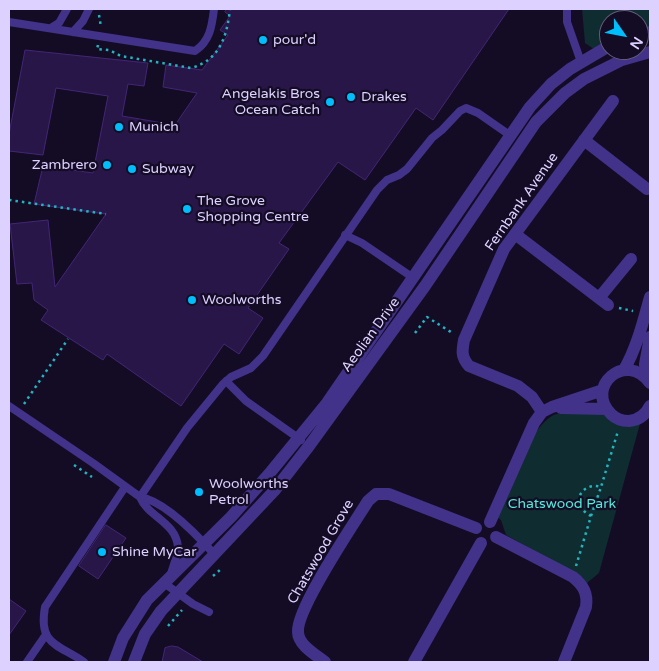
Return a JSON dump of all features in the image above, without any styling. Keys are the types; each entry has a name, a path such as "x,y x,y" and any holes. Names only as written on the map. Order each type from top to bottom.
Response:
{"street":[{"name":"Aeolian Drive","path":"114,662 123,638 147,600 231,517 327,403 530,107 551,84 581,62 599,52"},
{"name":"Aeolian Drive","path":"134,662 145,634 161,611 215,556 274,491 309,446 424,286 536,122 565,93 584,79 622,60 650,52"},
{"name":"Fernbank Avenue","path":"547,410 518,386 469,366 463,359 461,352 464,340 504,249 613,101"},
{"path":"584,140 647,189"},
{"path":"515,234 604,301 631,259"},
{"path":"624,370 640,334 650,297"},
{"path":"648,380 645,364 650,338"},
{"path":"648,380 633,370 624,370 616,373 609,378 603,390 603,401 606,409 614,417 622,420 637,419 650,408"},
{"path":"490,522 534,423 547,410 603,390"},
{"path":"547,410 606,409"},
{"name":"Chatswood Grove","path":"325,662 301,641 298,632 299,623 307,602 368,501 376,494 389,494 476,528"},
{"path":"484,521 490,522 495,525 497,530 496,538 490,543 481,543 475,537 476,528 484,521"},
{"path":"496,538 572,577 581,583 585,590 586,607 564,662"},
{"path":"414,662 481,543"}],"lane":[{"path":"51,28 59,23 67,9"},
{"path":"73,32 83,21 89,9"},
{"path":"9,22 195,51 204,45 209,36 214,9"},
{"path":"567,9 567,22 581,62"},
{"path":"140,497 188,428 226,381 251,368 263,356 377,190 387,180 408,169 432,138 460,111 466,108 511,136"},
{"path":"345,236 362,243 412,277"},
{"path":"226,381 246,401 309,446"},
{"path":"9,406 125,487 140,497 149,499 183,523 215,556"},
{"path":"84,662 52,643 46,636 43,616 45,607 125,487"},
{"path":"140,497 143,505 172,529 178,547 167,579 178,593 209,612"},
{"path":"27,662 46,636"}],"path":[{"path":"9,200 106,214"},
{"path":"415,333 426,317 453,333"},
{"path":"19,413 68,339"},
{"path":"572,577 622,420"},
{"path":"68,461 97,481"},
{"path":"591,516 581,508 579,497 590,486 601,486"},
{"path":"210,580 221,569"},
{"path":"166,629 190,601"}],"green space":[{"path":"582,9 650,9 649,32 649,10 599,10 599,52 585,43"},
{"name":"Chatswood Park","path":"586,412 641,420 599,573 587,583 582,577 506,535 501,520 497,517 535,433 541,425 557,414"}],"building":[{"name":"The Grove Shopping Centre","path":"227,9 509,9 433,120 416,108 365,180 338,162 279,243 289,249 248,308 263,318 239,354 224,344 181,406 107,354 103,360 41,320 48,310 34,300 32,283 17,284 10,224 48,220 55,287 106,214 34,204 43,166 93,173 108,96 56,88 43,155 9,151 9,134 25,50 148,63 144,86 128,84 122,116 175,125 197,93 163,87 166,65 202,70 228,35 220,30 230,16 225,12"},
{"name":"Shine MyCar","path":"106,525 126,538 98,579 79,566"},
{"path":"9,599 26,611 9,635"},
{"path":"178,647 203,662 162,662 165,648"}],"place":[{"name":"pour'd","path":"263,40"},
{"name":"Drakes","path":"351,97"},
{"name":"Angelakis Bros Ocean Catch","path":"330,102"},
{"name":"Munich","path":"119,127"},
{"name":"Zambrero","path":"107,165"},
{"name":"Subway","path":"132,169"},
{"name":"The Grove Shopping Centre","path":"187,209"},
{"name":"Woolworths","path":"192,300"},
{"name":"Woolworths Petrol","path":"199,492"},
{"name":"Shine MyCar","path":"102,552"}]}
